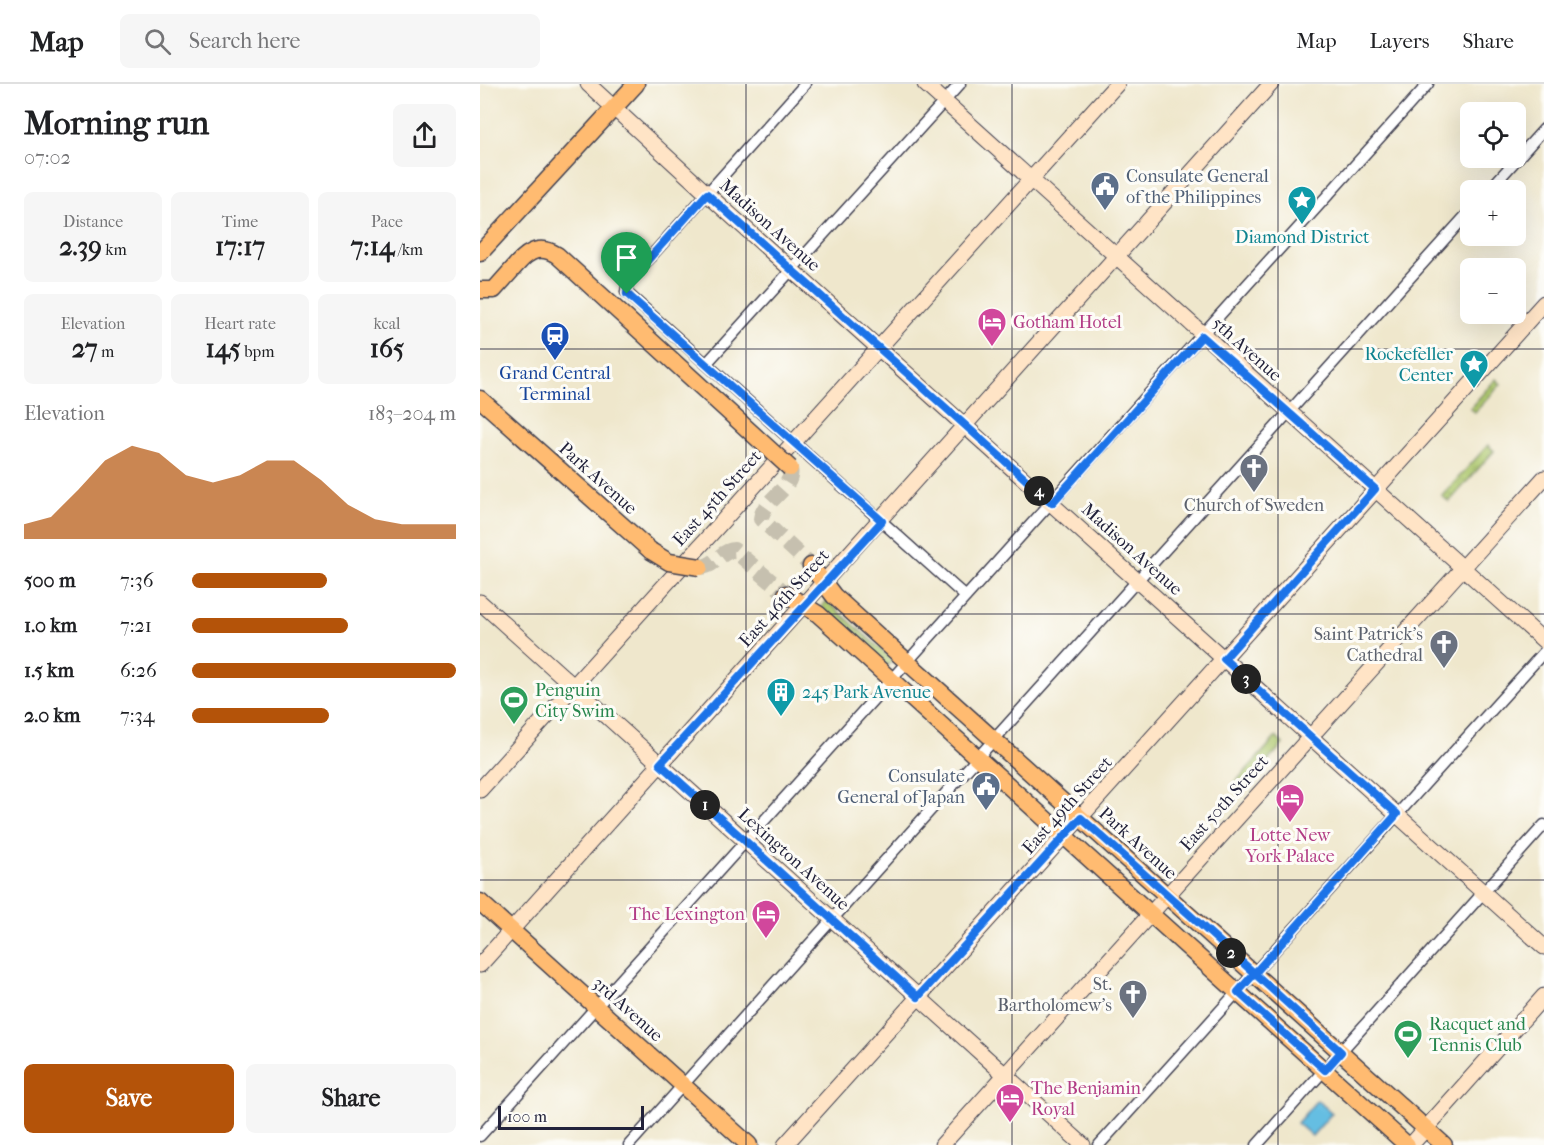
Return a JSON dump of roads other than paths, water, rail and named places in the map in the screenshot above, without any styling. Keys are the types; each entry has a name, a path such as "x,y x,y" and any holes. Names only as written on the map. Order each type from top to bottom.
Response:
{"main road":[{"name":"Madison Avenue","path":"588,84 965,427 1544,946"},
{"path":"480,253 636,84"},
{"name":"5th Avenue","path":"925,84 1202,336 1544,641"},
{"name":"East 45th Street","path":"480,790 1117,84"},
{"name":"East 46th Street","path":"480,965 882,521 1272,84"},
{"path":"480,290 494,290 532,251 550,251 790,468"},
{"name":"East 49th Street","path":"786,1145 1544,303"},
{"name":"Park Avenue","path":"480,399 657,556 673,563 700,567"},
{"name":"East 50th Street","path":"942,1145 1544,478"},
{"name":"Park Avenue","path":"811,566 834,596 1444,1145"},
{"path":"786,594 818,614 1409,1145 1426,1129 1544,996"},
{"name":"Lexington Avenue","path":"482,609 573,686 1083,1145"},
{"name":"3rd Avenue","path":"480,902 749,1145"}],"street":[{"path":"805,84 628,282 627,294 966,597"},
{"path":"706,364 960,84"},
{"path":"480,1137 1428,84"},
{"path":"1498,180 1544,129"},
{"path":"629,1145 996,741 1137,580 1460,223"},
{"path":"1099,1145 1544,652"},
{"path":"1257,1145 1544,825"}],"water":[{"path":"1317,1100 1332,1113 1312,1136 1297,1123"}],"tunnel":[{"path":"790,468 788,482 767,506 761,519 811,566"},
{"path":"700,567 734,550 786,594"}],"place":[{"name":"Consulate General of the Philippines","path":"1105,212"},
{"name":"Diamond District","path":"1302,226"},
{"name":"Gotham Hotel","path":"992,348"},
{"name":"Grand Central Terminal","path":"555,362"},
{"name":"Rockefeller Center","path":"1474,390"},
{"name":"Church of Sweden","path":"1254,494"},
{"name":"Saint Patrick’s Cathedral","path":"1444,670"},
{"name":"245 Park Avenue","path":"781,718"},
{"name":"Penguin City Swim","path":"514,726"},
{"name":"Consulate General of Japan","path":"986,812"},
{"name":"Lotte New York Palace","path":"1290,824"},
{"name":"The Lexington","path":"766,940"},
{"name":"St. Bartholomew's","path":"1133,1020"},
{"name":"Racquet and Tennis Club","path":"1408,1060"},
{"name":"The Benjamin Royal","path":"1010,1124"}]}
